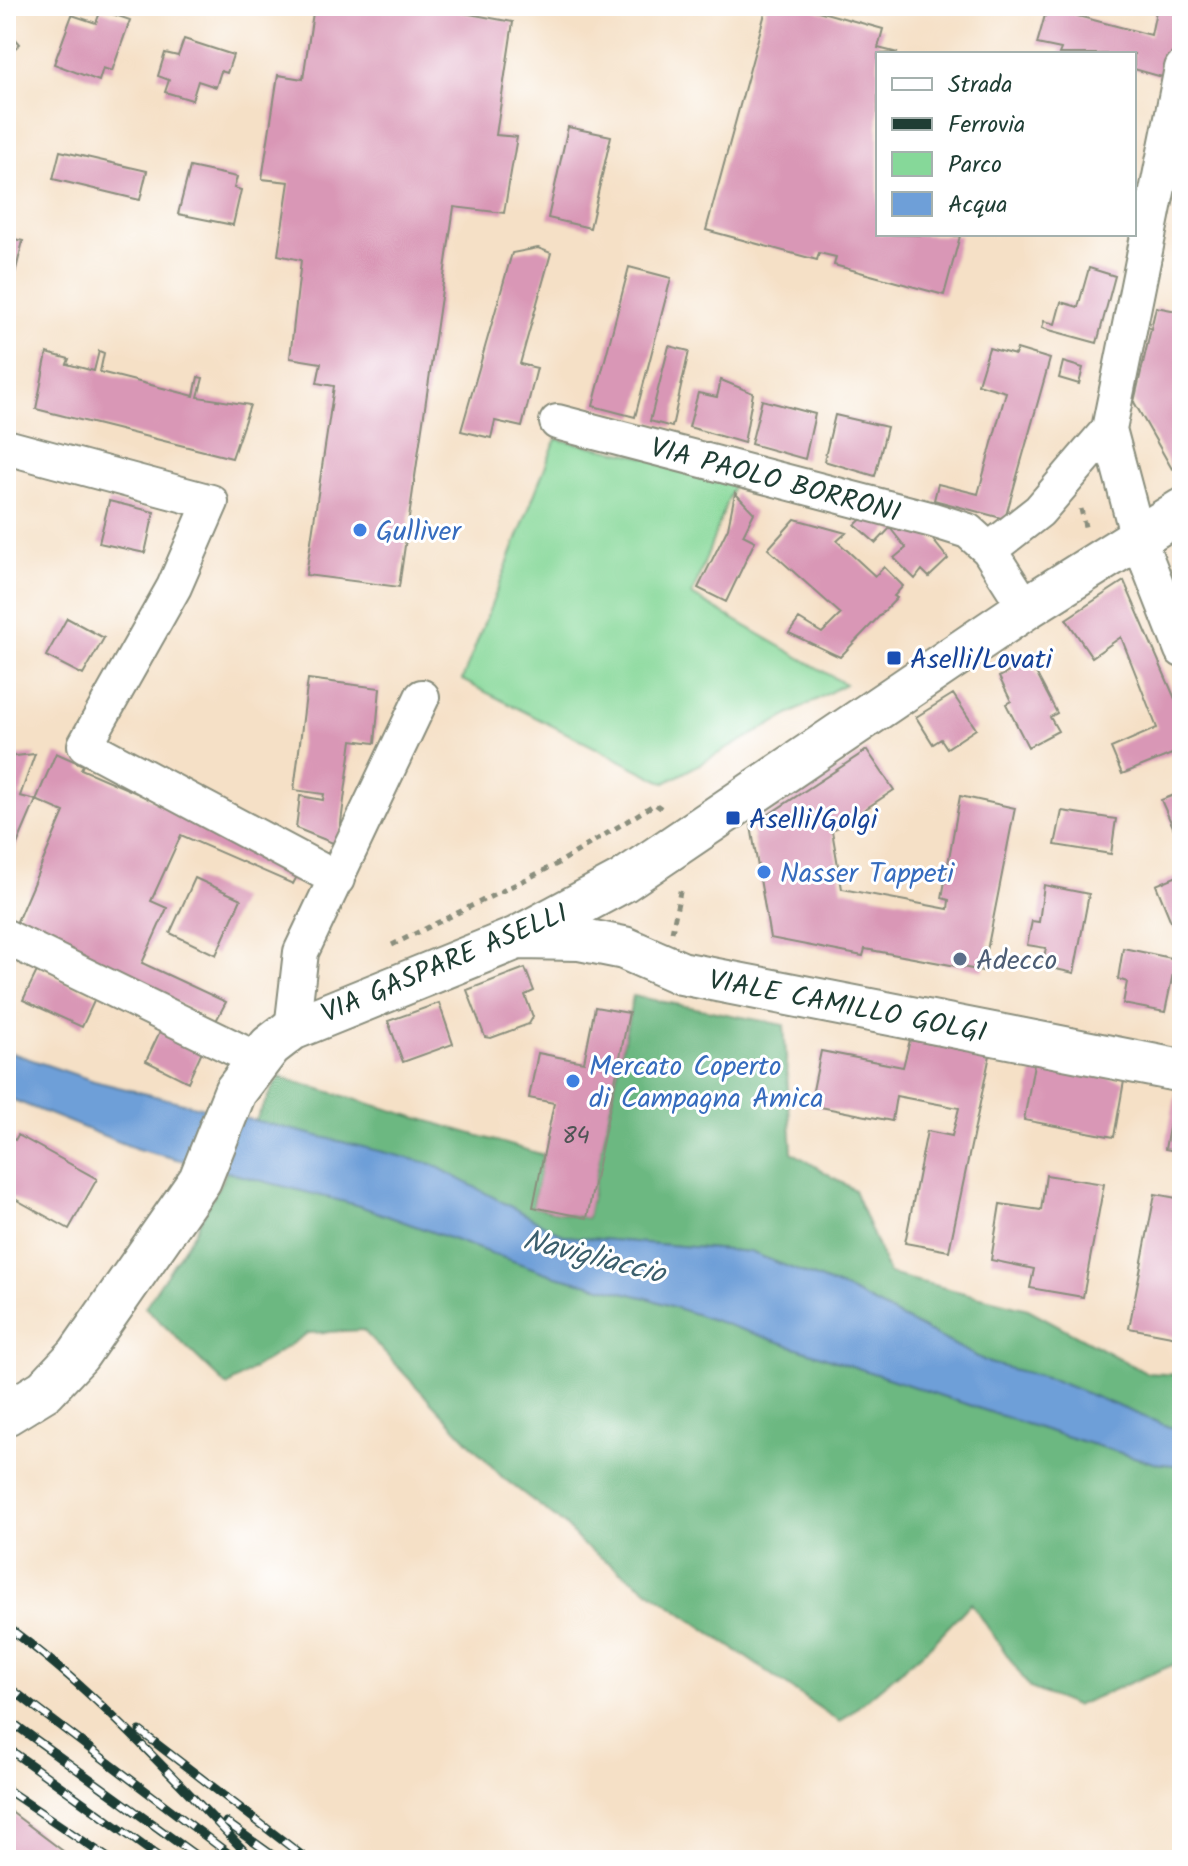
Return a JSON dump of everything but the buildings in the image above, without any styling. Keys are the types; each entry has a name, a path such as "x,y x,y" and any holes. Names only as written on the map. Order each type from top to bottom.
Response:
{"street":[{"path":"1182,68 1109,429 1138,538 1182,650"},
{"name":"VIA PAOLO BORRONI","path":"557,422 933,520 968,531 989,550"},
{"path":"1026,608 989,550 1039,511 1109,429"},
{"path":"6,447 211,502 174,587 85,745 337,879"},
{"name":"VIA GASPARE ASELLI","path":"247,1076 292,1029 517,938 623,881 1026,608 1182,510"},
{"path":"292,1029 301,952 422,697"},
{"path":"6,937 247,1076 200,1180 78,1355 45,1390 6,1414"},
{"name":"VIALE CAMILLO GOLGI","path":"517,938 579,939 624,948 681,973 1182,1071"}],"path":[{"path":"1081,508 1087,540"},
{"path":"385,949 557,864 655,804 672,815"},
{"path":"671,937 682,882"}],"green space":[{"path":"556,439 737,476 692,595 845,684 665,783 462,680"},
{"path":"633,996 784,1025 792,1152 854,1190 889,1274 1028,1309 1146,1373 1182,1375 1182,1428 1169,1427 1056,1381 989,1363 852,1292 750,1252 565,1236 519,1213 318,1137 255,1121 279,1077 544,1155 533,1207 587,1218"},
{"path":"227,1171 357,1205 552,1275 647,1298 1032,1426 1154,1463 1182,1466 1182,1661 1075,1706 1030,1688 971,1603 930,1646 840,1722 583,1545 565,1525 502,1477 363,1330 308,1333 227,1386 145,1307 194,1233"}],"water":[{"name":"Navigliaccio","path":"6,1051 94,1081 432,1164 565,1236 750,1252 852,1292 989,1363 1056,1381 1169,1427 1182,1428 1182,1466 1154,1463 1032,1426 647,1298 552,1275 357,1205 137,1149 6,1097"}],"railway":[{"path":"6,1626 104,1708 253,1860"},
{"path":"6,1685 237,1860"},
{"path":"6,1718 202,1860"},
{"path":"140,1731 308,1860"},
{"path":"6,1747 163,1860"},
{"path":"6,1789 111,1860"},
{"path":"226,1822 279,1860"}],"place":[{"name":"Gulliver","path":"360,530"},
{"name":"Aselli/Lovati","path":"894,658"},
{"name":"Aselli/Golgi","path":"733,818"},
{"name":"Nasser Tappeti","path":"764,872"},
{"name":"Adecco","path":"960,959"},
{"name":"Mercato Coperto di Campagna Amica","path":"573,1081"}]}
